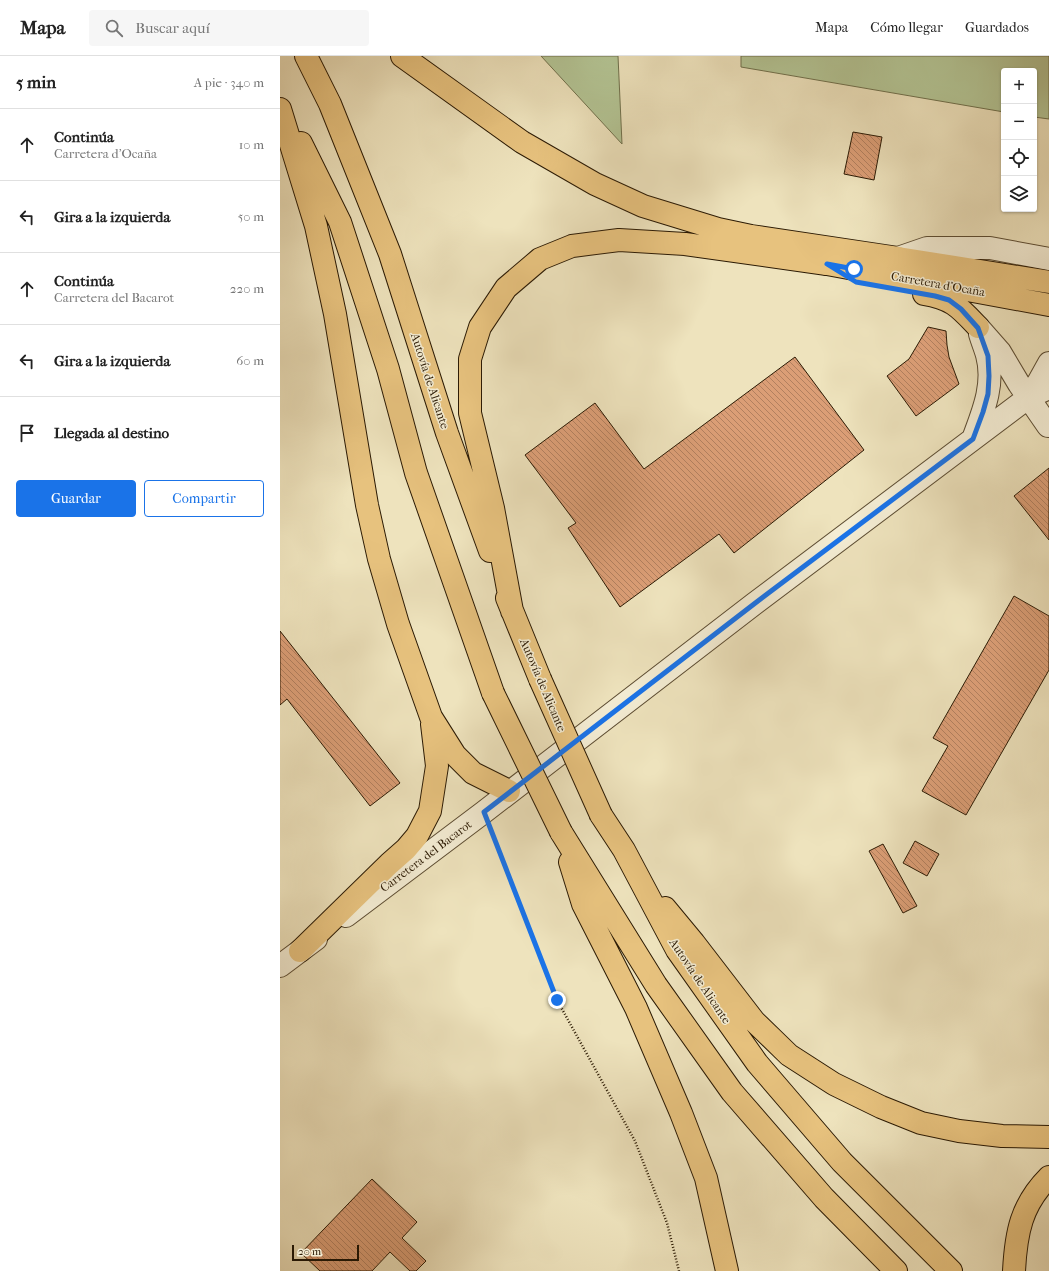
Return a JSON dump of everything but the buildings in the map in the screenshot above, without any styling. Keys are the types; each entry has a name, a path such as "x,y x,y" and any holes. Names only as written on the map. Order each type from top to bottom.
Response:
{"main road":[{"name":"Autovía de Alicante","path":"306,56 330,104 390,254 447,433 512,611 540,679 601,815 624,850 677,950 757,1063 842,1162 951,1271"},
{"name":"Carretera d'Ocaña","path":"402,56 522,142 595,184 643,206 718,229 751,236 1049,282"},
{"path":"280,98 340,222 388,369 416,473 493,692 561,832 656,985 732,1092 824,1198 896,1271"},
{"path":"280,109 316,226 335,314 367,505 379,559 398,624 431,717 437,766 430,811 417,836 406,850 389,864 300,951"},
{"name":"Carretera d'Ocaña","path":"512,611 492,508 470,413 470,359 480,327 506,288 540,259 572,246 619,240 685,244 827,264 1049,305"},
{"path":"924,262 1010,286 1049,293"},
{"path":"827,264 856,282 935,296 949,300 961,309 978,328"},
{"path":"431,717 455,755 473,773 509,791"},
{"path":"561,832 583,904 636,1008 681,1113 706,1178 727,1271"},
{"path":"638,875 694,943 754,1021 789,1055 834,1084 881,1107 921,1123 959,1131 1002,1136 1049,1137"},
{"path":"1014,1271 1015,1244 1021,1220 1032,1197 1049,1177"}],"street":[{"path":"898,258 927,248 990,248 1049,259"},
{"path":"978,328 1000,352 1019,384 1049,426"},
{"path":"973,439 988,394 989,376 988,356 978,328"},
{"name":"Carretera del Bacarot","path":"1029,397 1040,382 1049,363"},
{"name":"Carretera del Bacarot","path":"280,966 484,812 509,791 754,604 973,439 1029,397 1049,388"}],"path":[{"path":"484,812 557,1000 635,1141 667,1223 679,1271"}],"green space":[{"path":"541,56 618,56 622,144"},
{"path":"741,56 1049,56 1049,119 1037,117 1037,68 1001,68 1001,111 741,67"}],"route":[{"path":"557,1000 484,812 509,791 754,604 973,439 988,394 989,376 988,356 978,328 961,309 949,300 935,296 856,282 827,264 854,269"}]}
